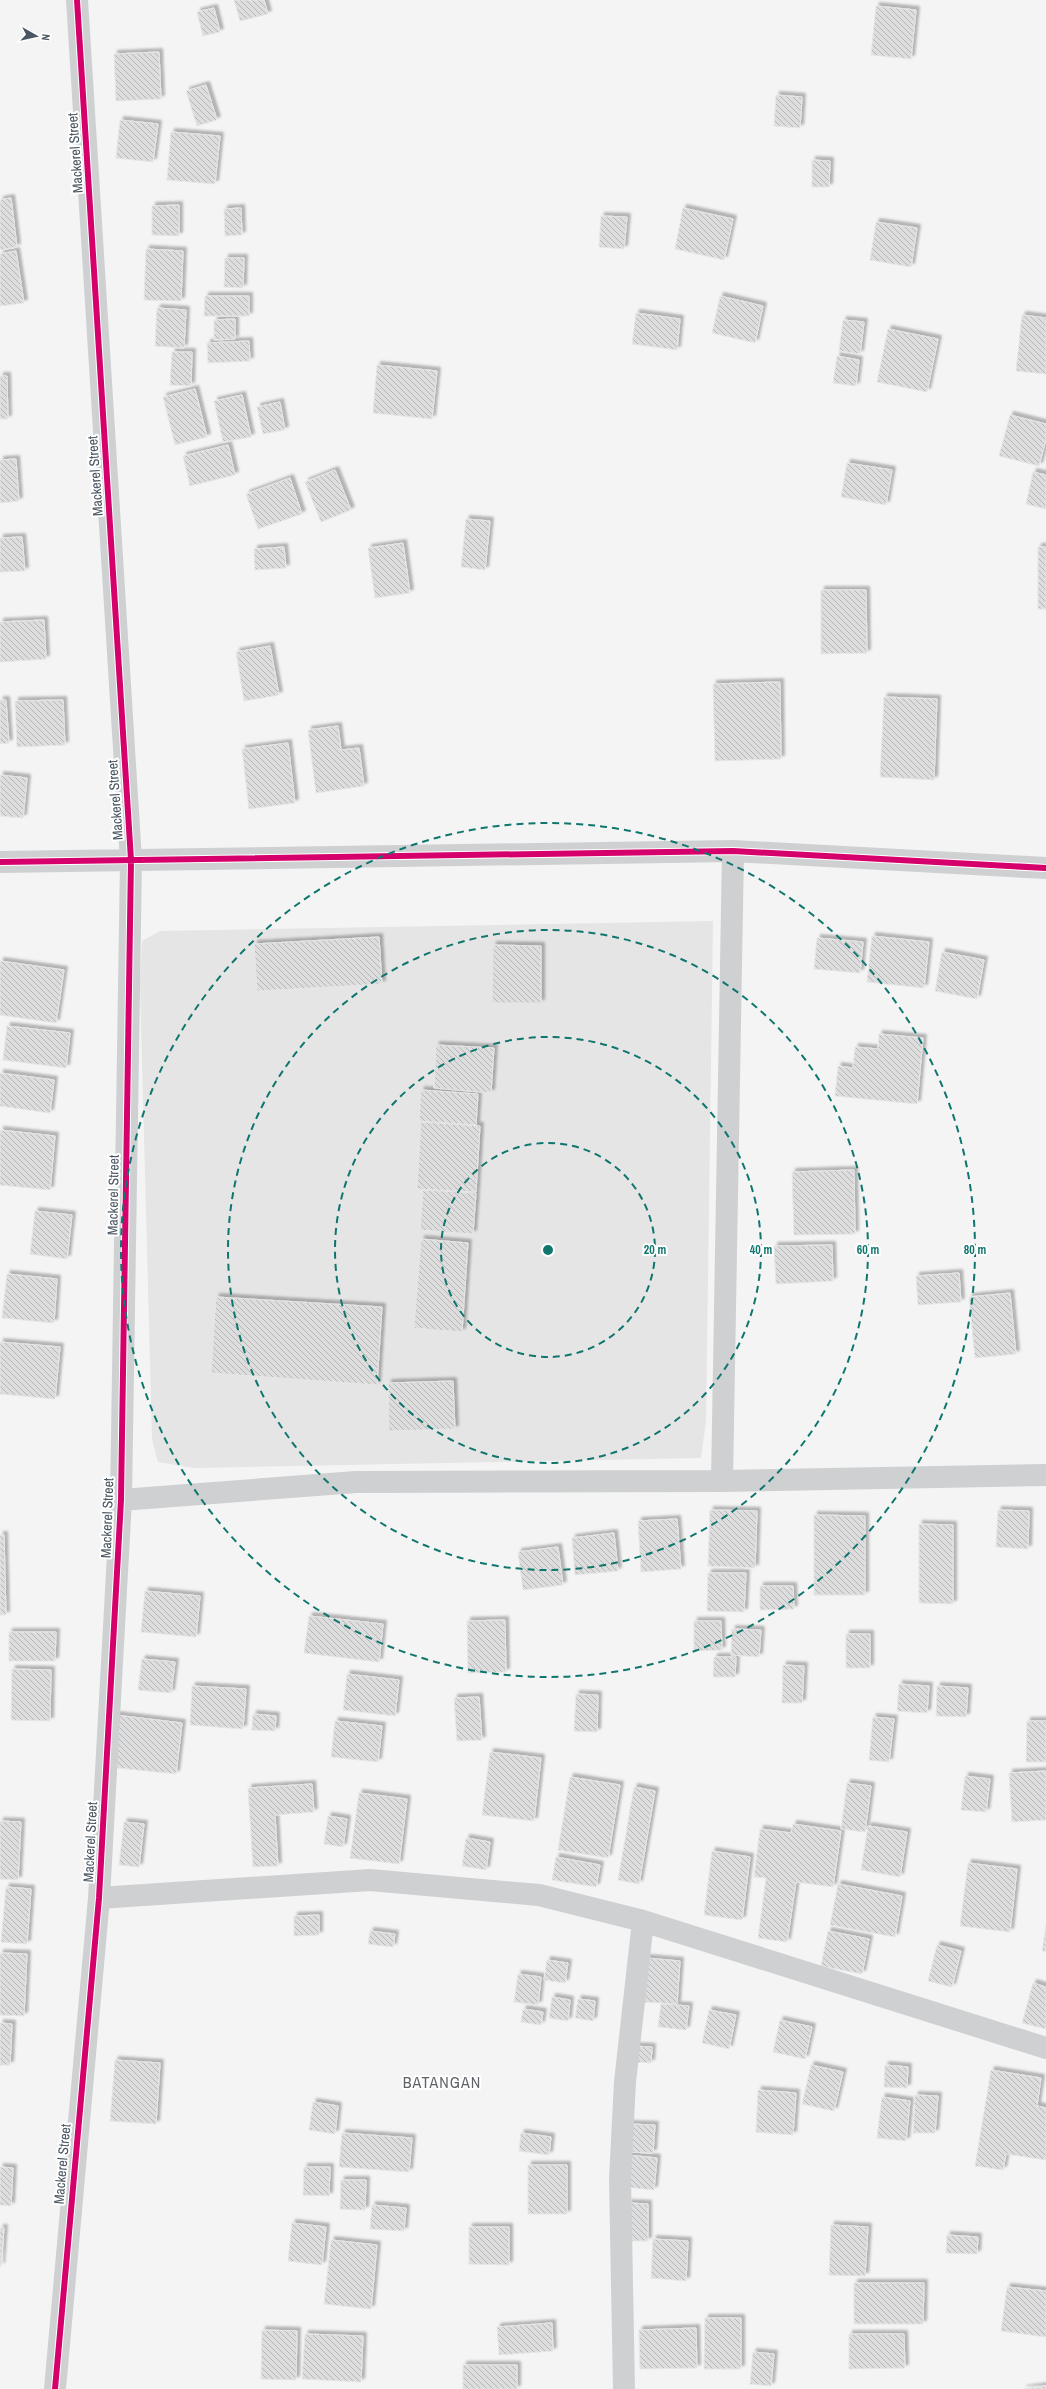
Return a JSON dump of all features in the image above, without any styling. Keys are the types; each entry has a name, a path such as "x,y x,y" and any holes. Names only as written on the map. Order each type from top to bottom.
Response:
{"street":[{"name":"Mackerel Street","path":"55,2389 99,1898 121,1500 131,860 78,0"},
{"path":"722,1481 733,851"},
{"path":"0,862 733,851 1046,868"},
{"path":"121,1500 356,1482 722,1481 1046,1475"},
{"path":"99,1898 370,1880 539,1895 643,1921 1046,2048"},
{"path":"624,2389 620,2178 625,2082 643,1921"}],"shaded area":[{"path":"713,921 706,1421 701,1458 195,1468 158,1462 152,1439 140,983 142,941 160,931"}],"building":[{"path":"234,0 264,0 268,14 240,21"},
{"path":"876,6 916,10 911,59 871,55"},
{"path":"214,8 220,32 203,36 197,12"},
{"path":"159,52 161,99 116,101 114,54"},
{"path":"206,85 217,120 197,126 186,91"},
{"path":"776,95 802,97 800,128 774,126"},
{"path":"120,120 158,124 153,162 116,158"},
{"path":"171,132 220,136 215,184 167,180"},
{"path":"812,160 830,161 829,187 812,187"},
{"path":"11,198 17,247 0,250 0,200"},
{"path":"179,205 179,236 152,235 152,206"},
{"path":"241,208 242,235 225,236 224,209"},
{"path":"683,208 733,219 724,260 675,249"},
{"path":"601,216 627,217 624,249 599,247"},
{"path":"876,222 917,228 911,267 870,260"},
{"path":"146,249 183,251 181,301 144,300"},
{"path":"16,251 24,303 0,306 0,254"},
{"path":"225,258 244,258 243,288 224,287"},
{"path":"205,296 249,296 249,316 204,316"},
{"path":"720,296 763,306 755,343 712,333"},
{"path":"157,308 186,310 184,348 155,346"},
{"path":"636,313 680,319 677,350 632,344"},
{"path":"1022,315 1046,318 1046,374 1016,371"},
{"path":"235,319 235,339 214,340 214,320"},
{"path":"843,320 864,322 860,354 839,351"},
{"path":"888,329 938,339 927,392 877,382"},
{"path":"249,341 250,361 208,363 207,343"},
{"path":"172,352 192,352 191,386 170,385"},
{"path":"837,356 859,360 856,386 833,383"},
{"path":"377,365 437,371 432,419 373,413"},
{"path":"0,376 7,376 8,419 0,419"},
{"path":"195,389 207,437 175,445 163,397"},
{"path":"242,395 251,437 223,442 214,401"},
{"path":"280,402 285,430 263,434 257,407"},
{"path":"1010,415 1046,424 1046,439 1039,466 999,456"},
{"path":"228,445 235,475 190,486 183,456"},
{"path":"16,459 19,501 0,503 0,460"},
{"path":"847,463 892,470 886,505 841,497"},
{"path":"335,470 351,510 321,522 305,482"},
{"path":"1033,472 1046,475 1046,509 1026,504"},
{"path":"290,478 302,514 258,529 246,494"},
{"path":"466,519 490,521 485,570 461,567"},
{"path":"22,537 25,571 0,572 0,538"},
{"path":"403,543 410,593 375,598 368,548"},
{"path":"284,547 286,568 255,570 254,549"},
{"path":"1038,547 1046,547 1046,609 1038,609"},
{"path":"821,590 866,590 867,653 821,654"},
{"path":"44,620 46,659 0,662 0,622"},
{"path":"270,646 279,695 244,701 236,652"},
{"path":"780,682 781,759 715,761 713,684"},
{"path":"884,697 937,699 934,780 880,777"},
{"path":"0,700 6,700 9,743 0,744"},
{"path":"63,700 65,745 17,747 15,701"},
{"path":"338,726 341,750 359,748 364,786 316,793 308,730"},
{"path":"288,743 295,803 249,809 242,749"},
{"path":"0,775 27,778 23,818 0,816"},
{"path":"872,936 929,942 924,988 867,982"},
{"path":"379,937 382,984 257,991 254,944"},
{"path":"817,938 863,942 860,973 814,969"},
{"path":"493,945 541,946 541,1003 492,1003"},
{"path":"942,952 984,960 977,999 935,991"},
{"path":"0,961 64,970 56,1023 0,1015"},
{"path":"7,1026 70,1033 66,1068 3,1060"},
{"path":"879,1034 923,1038 917,1104 835,1096 838,1066 853,1068 855,1047 878,1049"},
{"path":"436,1045 494,1048 491,1093 434,1088"},
{"path":"0,1073 54,1080 50,1113 0,1106"},
{"path":"421,1090 478,1094 476,1125 419,1121"},
{"path":"421,1122 480,1126 476,1192 417,1189"},
{"path":"0,1130 55,1136 50,1190 0,1185"},
{"path":"854,1170 855,1234 794,1235 792,1172"},
{"path":"423,1190 476,1193 473,1234 420,1230"},
{"path":"35,1211 72,1215 67,1259 30,1254"},
{"path":"421,1239 468,1243 462,1332 414,1328"},
{"path":"832,1245 833,1281 776,1284 774,1246"},
{"path":"959,1273 961,1302 918,1305 916,1276"},
{"path":"7,1274 57,1279 54,1323 2,1318"},
{"path":"1010,1293 1016,1354 975,1358 969,1297"},
{"path":"216,1297 382,1307 377,1385 211,1373"},
{"path":"0,1342 60,1347 55,1399 0,1394"},
{"path":"453,1381 455,1429 389,1431 388,1383"},
{"path":"710,1510 757,1511 755,1568 708,1566"},
{"path":"998,1510 1029,1511 1028,1549 996,1547"},
{"path":"814,1515 865,1516 865,1595 814,1595"},
{"path":"677,1519 681,1569 641,1572 638,1521"},
{"path":"919,1524 953,1525 953,1604 919,1603"},
{"path":"614,1533 618,1571 575,1575 572,1538"},
{"path":"0,1535 4,1535 6,1615 0,1615"},
{"path":"558,1547 563,1585 523,1590 518,1552"},
{"path":"708,1573 746,1573 744,1612 707,1611"},
{"path":"760,1586 793,1586 794,1609 760,1610"},
{"path":"145,1591 200,1596 196,1637 141,1632"},
{"path":"309,1616 383,1624 379,1662 304,1653"},
{"path":"505,1620 506,1672 468,1673 467,1621"},
{"path":"694,1621 721,1621 722,1650 694,1651"},
{"path":"732,1629 761,1630 759,1657 731,1655"},
{"path":"9,1632 56,1632 55,1661 9,1661"},
{"path":"846,1634 870,1634 870,1668 846,1668"},
{"path":"714,1657 736,1657 735,1677 713,1677"},
{"path":"142,1659 175,1662 171,1693 138,1690"},
{"path":"783,1665 804,1666 802,1703 782,1703"},
{"path":"12,1669 51,1670 50,1721 11,1720"},
{"path":"347,1674 399,1680 395,1716 343,1710"},
{"path":"899,1684 929,1686 927,1713 897,1711"},
{"path":"192,1686 246,1689 243,1729 190,1725"},
{"path":"937,1686 968,1688 966,1717 936,1716"},
{"path":"576,1694 598,1695 597,1732 574,1731"},
{"path":"479,1697 482,1740 457,1741 454,1698"},
{"path":"253,1714 276,1716 275,1731 252,1730"},
{"path":"115,1715 182,1723 176,1774 109,1767"},
{"path":"873,1717 894,1719 889,1762 869,1760"},
{"path":"335,1721 382,1726 378,1762 331,1757"},
{"path":"1027,1721 1046,1721 1046,1762 1026,1762"},
{"path":"490,1752 541,1758 534,1821 482,1815"},
{"path":"1046,1771 1046,1820 1012,1822 1009,1773"},
{"path":"965,1776 990,1779 986,1812 961,1810"},
{"path":"570,1777 620,1785 608,1858 558,1850"},
{"path":"847,1783 871,1786 865,1832 841,1829"},
{"path":"312,1784 314,1812 275,1815 278,1866 253,1867 248,1788"},
{"path":"634,1787 655,1791 639,1884 618,1880"},
{"path":"359,1793 407,1799 399,1864 350,1858"},
{"path":"328,1816 347,1819 343,1847 324,1844"},
{"path":"0,1821 21,1822 18,1880 0,1879"},
{"path":"124,1822 144,1824 139,1867 119,1865"},
{"path":"793,1824 841,1831 833,1887 796,1882 787,1942 758,1938 766,1878 754,1877 760,1829 791,1833"},
{"path":"868,1826 907,1832 900,1877 861,1870"},
{"path":"466,1838 490,1842 486,1870 462,1866"},
{"path":"712,1851 750,1857 742,1920 704,1915"},
{"path":"556,1857 600,1865 596,1887 552,1880"},
{"path":"968,1863 1017,1869 1010,1932 960,1926"},
{"path":"838,1884 902,1896 895,1937 830,1925"},
{"path":"6,1887 31,1889 27,1944 1,1942"},
{"path":"319,1915 319,1935 294,1936 294,1916"},
{"path":"1046,1926 1046,1951 1042,1951"},
{"path":"370,1931 395,1934 393,1947 368,1944"},
{"path":"828,1931 869,1939 862,1974 821,1966"},
{"path":"937,1945 961,1951 952,1987 928,1981"},
{"path":"0,1953 27,1954 24,2016 0,2015"},
{"path":"646,1958 680,1961 677,2004 642,2002"},
{"path":"547,1960 568,1963 565,1983 544,1980"},
{"path":"518,1974 541,1977 538,2005 514,2002"},
{"path":"1033,1983 1046,1987 1046,2029 1022,2023"},
{"path":"552,1997 570,2000 568,2021 549,2018"},
{"path":"578,1999 595,2001 593,2021 575,2018"},
{"path":"661,2004 689,2006 686,2030 658,2027"},
{"path":"523,2009 543,2012 541,2025 521,2022"},
{"path":"709,2010 736,2015 729,2049 702,2043"},
{"path":"780,2020 812,2027 805,2059 773,2052"},
{"path":"0,2023 12,2024 10,2065 0,2065"},
{"path":"632,2046 652,2047 651,2063 631,2062"},
{"path":"115,2060 160,2063 156,2124 110,2121"},
{"path":"811,2065 843,2072 834,2111 802,2104"},
{"path":"885,2065 908,2067 907,2088 884,2087"},
{"path":"991,2070 1041,2078 1037,2106 1046,2108 1046,2160 1006,2154 1003,2170 975,2166"},
{"path":"758,2090 796,2093 793,2135 756,2132"},
{"path":"915,2095 938,2096 935,2133 913,2133"},
{"path":"882,2097 910,2101 906,2141 877,2138"},
{"path":"313,2102 338,2106 335,2134 309,2130"},
{"path":"628,2124 655,2125 653,2153 627,2152"},
{"path":"342,2133 412,2138 409,2172 339,2167"},
{"path":"521,2133 551,2137 549,2155 519,2151"},
{"path":"627,2155 657,2158 654,2190 625,2187"},
{"path":"528,2165 567,2165 567,2214 528,2214"},
{"path":"0,2167 13,2168 11,2206 0,2205"},
{"path":"304,2167 330,2167 329,2196 303,2195"},
{"path":"341,2180 366,2180 365,2210 340,2209"},
{"path":"628,2203 648,2204 648,2241 627,2241"},
{"path":"372,2205 406,2208 404,2231 370,2229"},
{"path":"292,2223 326,2227 322,2265 288,2261"},
{"path":"831,2225 868,2227 865,2276 829,2275"},
{"path":"469,2227 509,2227 509,2265 469,2264"},
{"path":"0,2228 4,2228 1,2266 0,2266"},
{"path":"947,2235 978,2237 977,2254 946,2253"},
{"path":"653,2239 688,2241 686,2281 651,2278"},
{"path":"331,2240 377,2245 371,2309 324,2304"},
{"path":"854,2283 924,2283 923,2324 854,2324"},
{"path":"1007,2287 1046,2291 1046,2337 1001,2331"},
{"path":"705,2318 741,2318 741,2369 704,2369"},
{"path":"552,2323 553,2351 499,2355 497,2327"},
{"path":"696,2328 697,2368 640,2369 639,2330"},
{"path":"262,2330 297,2331 296,2380 261,2379"},
{"path":"305,2334 363,2336 361,2382 302,2379"},
{"path":"849,2334 904,2334 905,2368 849,2369"},
{"path":"753,2352 774,2354 771,2386 750,2384"},
{"path":"463,2365 517,2365 517,2389 463,2389"},
{"path":"1046,2386 1046,2389 1023,2389"}],"cycle path":[{"path":"55,2389 99,1898 121,1500 131,860 77,0"},
{"path":"0,862 733,851 1046,868"}],"district":[{"name":"BATANGAN","path":"442,2082"}]}
